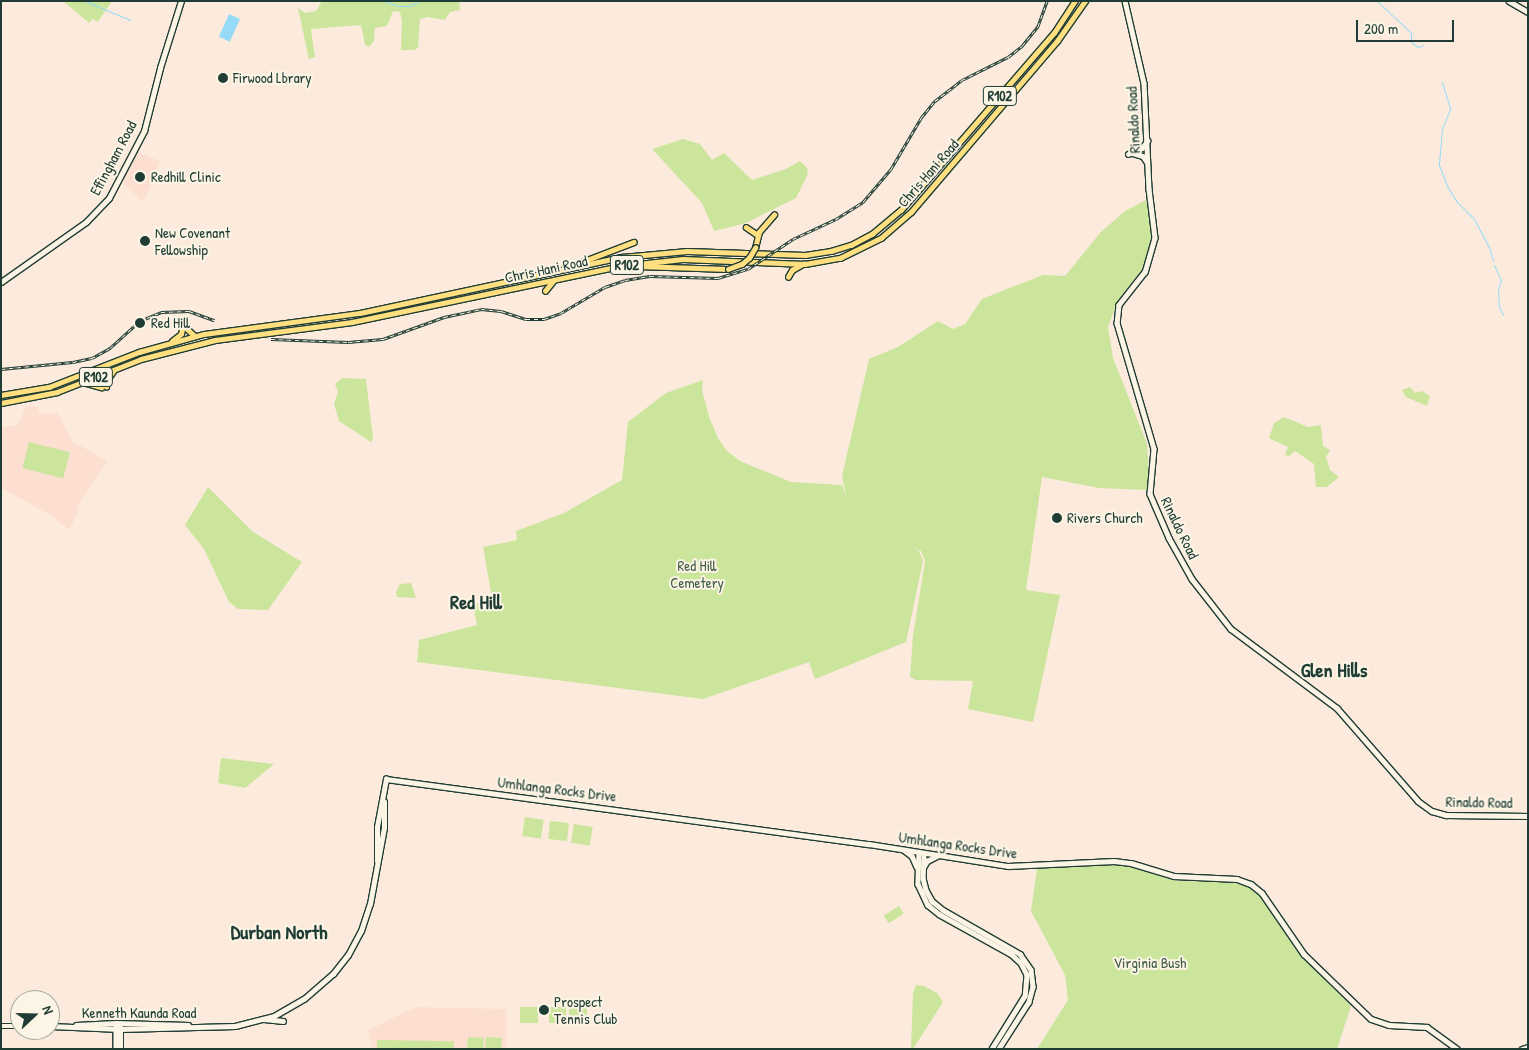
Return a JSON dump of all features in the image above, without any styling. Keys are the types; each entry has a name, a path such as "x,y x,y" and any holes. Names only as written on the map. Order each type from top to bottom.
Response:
{"main road":[{"name":"Effingham Road","path":"1,282 86,222 108,198 144,131 160,68 181,1"},
{"name":"Chris Hani Road","path":"1,395 49,387 119,358 195,336 248,326 360,313 630,256 670,252 789,256 819,254 862,240 882,227 901,210 1054,33 1075,1"},
{"name":"Chris Hani Road","path":"1,403 46,396 166,351 215,340 352,322 628,265 683,259 805,264 822,262 853,253 881,238 902,221 1058,41 1085,1"},
{"name":"Rinaldo Road","path":"1124,1 1144,83 1148,163 1155,238 1145,272 1121,301 1117,323 1153,444 1150,494 1169,538 1184,566 1231,629 1337,708 1418,801 1437,813 1446,815 1528,816"},
{"path":"1509,1 1528,12"},
{"path":"1147,140 1142,148 1131,154 1142,156 1148,163"},
{"path":"628,265 728,269 742,264 749,258 755,248 763,224 774,214"},
{"path":"746,227 758,235"},
{"path":"566,269 634,242"},
{"path":"788,277 792,270 805,264"},
{"path":"545,291 554,280"},
{"path":"169,343 181,334 184,325 195,336"},
{"path":"83,382 104,387 115,369"},
{"name":"Umhlanga Rocks Drive","path":"386,779 921,852 1015,867 1119,861 1174,876 1232,878 1246,881 1262,893 1304,954 1367,1016 1381,1024 1427,1027 1458,1049"},
{"name":"Kenneth Kaunda Road","path":"60,1026 118,1029 244,1024 264,1019 289,1008 312,993 333,974 348,955 361,931 368,911 384,828 386,779"},
{"path":"384,796 389,784 396,780"},
{"path":"903,850 912,856 920,873"},
{"path":"921,852 920,891 933,910 1026,960 1032,978 1031,995 999,1049"},
{"path":"920,873 927,861 938,855"},
{"path":"992,1049 1025,996 1028,982 1021,963 1012,952"},
{"path":"1013,1015 1018,1018"},
{"path":"264,1019 283,1022"},
{"path":"118,1023 120,1049"},
{"name":"Kenneth Kaunda Road","path":"60,1026 118,1023 218,1026"},
{"path":"116,1049 118,1029"},
{"path":"1522,1049 1528,1047"}],"shaded area":[{"name":"Redhill Clinic","path":"137,152 160,161 146,197 141,201 123,182"},
{"path":"26,406 39,407 38,413 48,414 57,412 72,441 107,461 76,509 79,511 69,530 47,513 1,488 1,427 18,425"},
{"path":"416,1007 506,1009 507,1049 372,1049 368,1030"}],"green space":[{"path":"63,1 112,1 98,22 93,19 89,23"},
{"path":"322,1 459,1 460,10 450,12 445,20 428,17 420,19 418,48 414,50 401,50 402,22 400,12 393,11 387,26 375,28 374,41 369,47 365,45 361,25 311,29 315,57 309,59 298,8 305,13 316,11"},
{"path":"683,139 700,144 712,160 724,153 752,180 786,169 800,161 807,168 808,174 796,198 746,223 714,231 702,203 652,149"},
{"name":"Red Hill Cemetery","path":"1146,200 1152,230 1149,253 1144,267 1118,300 1108,327 1113,358 1147,444 1150,490 1099,488 1042,477 1026,590 1060,595 1033,722 968,709 973,681 916,680 910,677 913,636 925,561 921,551 911,547 919,551 923,561 906,642 815,679 809,662 703,699 417,662 419,640 477,625 473,605 492,598 483,547 517,540 516,531 564,513 622,480 628,422 666,393 703,380 702,390 709,417 718,438 727,451 740,461 791,482 842,485 846,497 842,476 869,359 898,347 938,321 953,329 965,324 982,299 1043,275 1065,276 1101,232 1125,211"},
{"path":"342,378 366,379 373,439 371,442 339,421 334,404 338,392 335,384"},
{"path":"1410,387 1415,393 1422,391 1430,396 1427,406 1406,397 1402,390"},
{"path":"1284,417 1308,427 1321,425 1323,446 1330,450 1326,457 1330,470 1339,477 1327,487 1316,487 1314,464 1295,451 1289,456 1285,455 1288,447 1269,438 1274,423"},
{"path":"29,442 70,452 63,478 22,468"},
{"path":"208,487 253,532 302,562 268,610 238,609 229,602 204,549 185,525"},
{"path":"411,583 416,598 397,597 396,592 400,584"},
{"path":"221,758 274,764 245,788 218,783"},
{"path":"525,817 544,820 541,839 522,836"},
{"path":"550,821 569,823 567,841 548,839"},
{"path":"574,824 593,827 590,846 571,843"},
{"name":"Virginia Bush","path":"1110,864 1131,867 1176,881 1229,882 1245,885 1256,890 1296,950 1351,1006 1337,1049 1037,1049 1068,1000 1065,975 1031,911 1037,868"},
{"path":"899,906 904,914 889,923 884,916"},
{"path":"916,985 924,986 937,993 943,1002 913,1049 911,1049 913,993"},
{"path":"520,1007 538,1007 538,1023 520,1023"},
{"path":"549,1007 566,1007 566,1023 549,1023"},
{"path":"569,1007 587,1007 587,1022 569,1022"},
{"path":"468,1037 484,1038 483,1049 467,1049"},
{"path":"486,1037 502,1038 501,1049 485,1049"},
{"path":"377,1040 454,1041 454,1049 377,1049"}],"water":[{"path":"229,14 240,19 230,42 219,37"}],"waterway":[{"path":"85,1 130,20"},
{"path":"384,1 398,6 410,6 419,1"},
{"path":"1377,1 1411,33 1411,42 1418,47 1424,45"},
{"path":"1442,82 1450,109 1442,129 1439,165 1447,186 1457,202 1474,219 1489,247 1493,260"},
{"path":"1494,265 1501,280 1498,289 1499,307 1503,315"}],"railway":[{"path":"271,339 348,342 383,339 444,317 481,309 501,311 526,319 544,319 561,313 605,287 625,280 650,276 718,278 748,269 793,239 836,219 863,202 891,169 921,118 935,101 962,80 1008,57 1022,46 1038,26 1047,1"},
{"path":"1,369 73,362 92,358 110,348 140,321 161,312 189,311 214,320"}],"place":[{"name":"Firwood Lbrary","path":"223,78"},
{"name":"Redhill Clinic","path":"140,177"},
{"name":"New Covenant Fellowship","path":"145,241"},
{"name":"Red Hill","path":"140,323"},
{"name":"Rivers Church","path":"1057,518"},
{"name":"Prospect Tennis Club","path":"544,1010"}],"district":[{"name":"Red Hill","path":"476,601"},
{"name":"Glen Hills","path":"1334,669"},
{"name":"Durban North","path":"279,931"}]}
